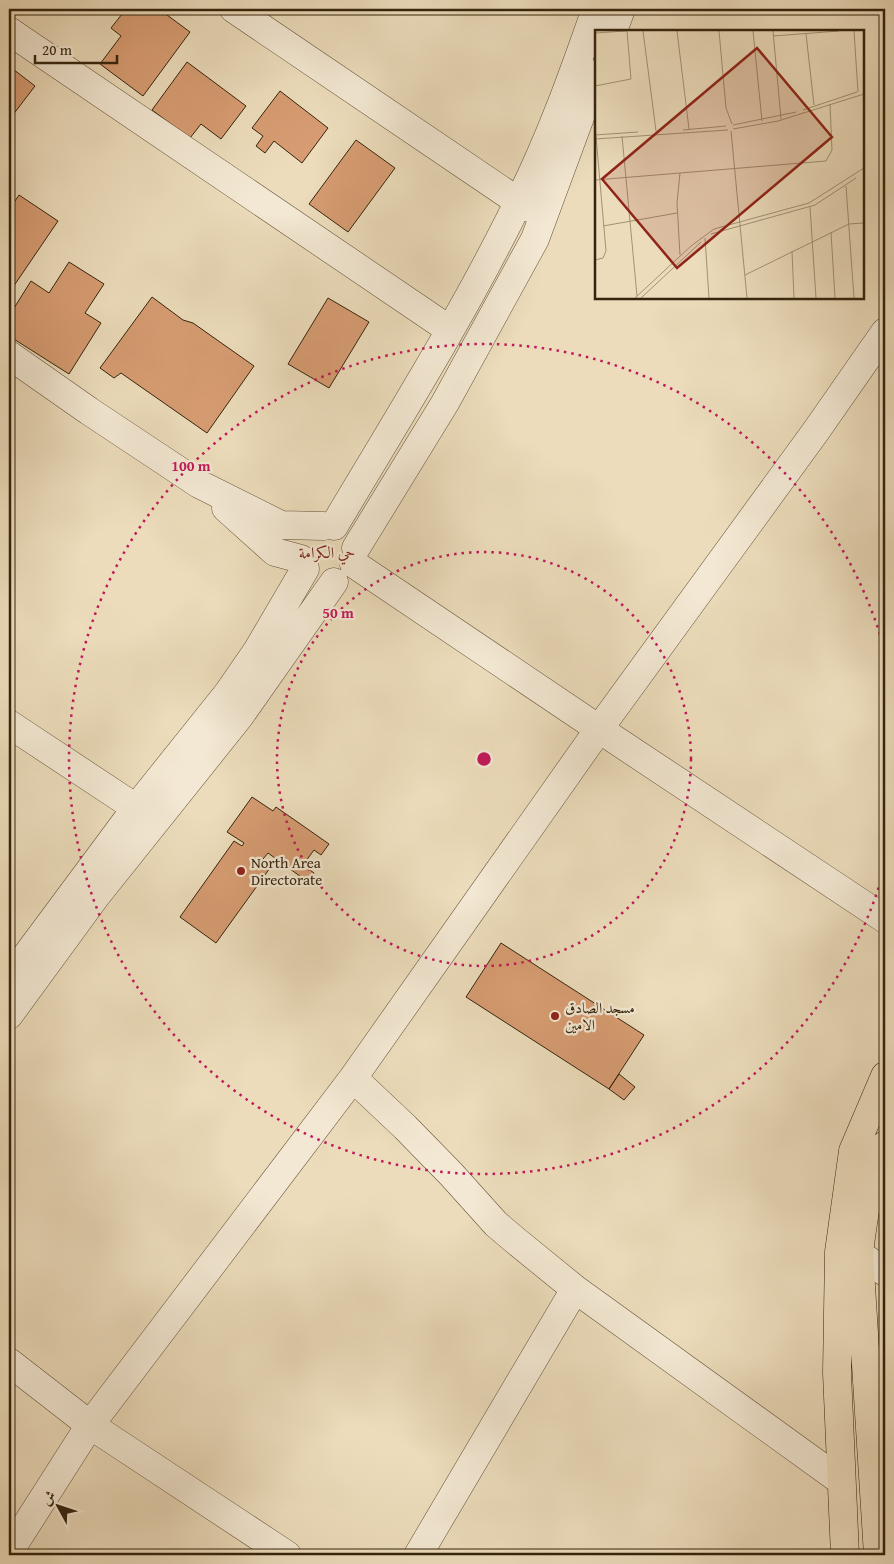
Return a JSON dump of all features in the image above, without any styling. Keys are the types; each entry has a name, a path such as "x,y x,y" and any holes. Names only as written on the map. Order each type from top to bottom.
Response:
{"main road":[{"path":"845,1555 836,1373 839,1252 853,1151 885,1076"},
{"path":"878,1555 858,1254 866,1209 878,1160 885,1144"}],"street":[{"path":"234,9 518,202 544,215"},
{"path":"334,582 322,581 312,577 303,564 301,548 305,538 313,530 329,526 450,330 490,260 551,128 596,9"},
{"path":"613,30 621,9"},
{"path":"9,31 450,330"},
{"path":"9,1015 96,896 239,717 334,582 350,572 355,556 445,403 535,239 595,77"},
{"path":"9,1552 90,1425 352,1078 599,729 816,431 885,332"},
{"path":"9,355 199,484 281,525 329,526 344,530 352,538 355,556 599,729 885,919"},
{"path":"199,484 275,552 303,564"},
{"path":"9,979 136,808 228,693 252,658 303,564"},
{"path":"9,724 136,808"},
{"path":"352,1078 405,1127 496,1224 575,1289 841,1481"},
{"path":"858,1254 885,1272"},
{"path":"418,1555 575,1289"},
{"path":"9,1362 90,1425 287,1555"}],"building":[{"path":"126,9 159,9 190,32 143,96 100,64 121,36 111,28"},
{"path":"187,62 246,106 221,139 201,124 190,138 152,110"},
{"path":"9,66 35,86 9,120"},
{"path":"280,91 328,128 302,163 274,141 265,153 256,146 263,136 252,128"},
{"path":"356,140 395,168 348,232 309,204"},
{"path":"19,195 58,221 9,293 9,210"},
{"path":"69,262 104,284 85,313 101,323 69,374 9,336 9,316 31,281 49,293"},
{"path":"152,297 183,320 193,323 254,366 207,433 121,373 114,378 100,368"},
{"path":"328,298 369,322 329,388 288,364"},
{"name":"North Area Directorate","path":"252,797 273,811 276,807 329,844 321,855 314,850 303,865 314,873 308,882 268,853 263,859 270,868 216,943 180,917 234,841 242,846 244,843 227,832"},
{"name":"مسجد الصادق الامين","path":"501,943 644,1035 609,1089 466,997"},
{"path":"619,1074 635,1087 624,1100 609,1089"}],"place":[{"name":"North Area Directorate","path":"241,871"},
{"name":"مسجد الصادق الامين","path":"555,1016"}],"district":[{"name":"حي الكرامة","path":"327,552"}]}
